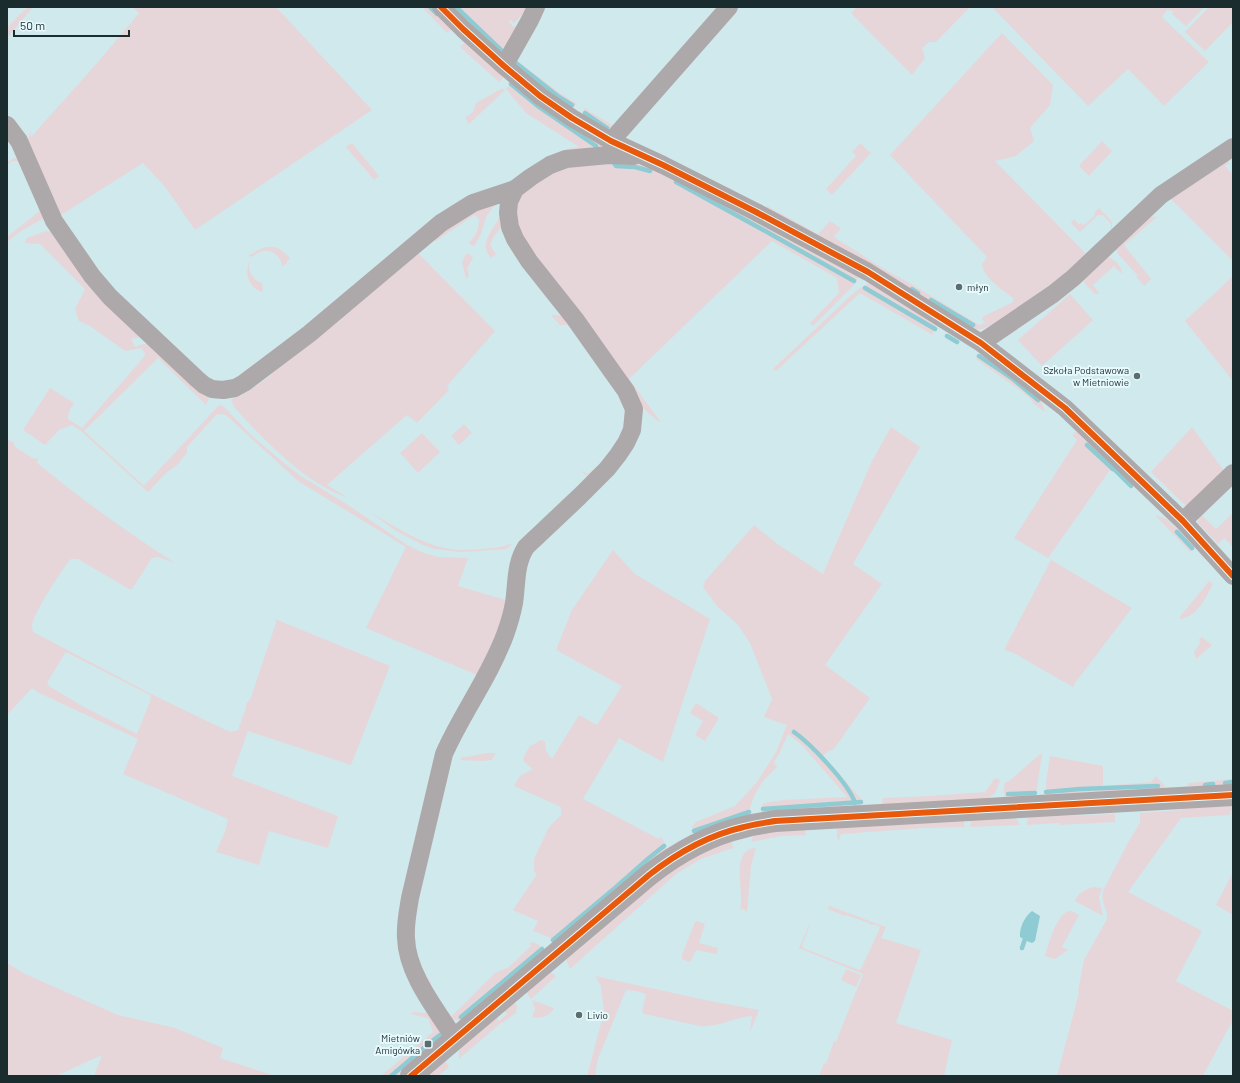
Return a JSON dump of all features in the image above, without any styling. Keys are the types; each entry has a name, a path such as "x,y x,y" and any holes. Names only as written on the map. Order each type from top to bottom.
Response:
{"street":[{"path":"441,7 504,66 540,96 572,118 611,141 663,165 756,212 868,272 982,343 1065,408 1183,521 1233,576"},
{"path":"504,66 536,7"},
{"path":"611,141 729,7"},
{"path":"7,125 19,141 54,221 92,276 110,297 197,379 212,389 223,390 235,388 256,375 309,334 397,259 452,216 473,203 515,189 550,165 566,159 609,155 642,156"},
{"path":"982,343 1053,294 1073,278 1162,195 1233,146"},
{"path":"456,1039 421,986 413,970 408,956 406,938 406,921 410,898 444,754 450,740 488,675 506,633 512,614 517,565 520,556 526,547 607,469 626,443 632,430 634,420 634,409 626,391 575,318 529,261 515,239 510,227 508,213 509,202 515,189"},
{"path":"1183,521 1233,473"},
{"path":"411,1076 653,872 676,855 694,846 737,829 782,820 1233,795"}],"shaded area":[{"path":"29,7 33,7 7,38 7,28 22,12"},
{"path":"133,7 276,7 372,110 195,230 166,188 143,163 61,215 81,246 74,244 27,141 31,131 31,137 98,62 139,13"},
{"path":"422,7 432,7 452,27 451,30 447,33"},
{"path":"451,7 530,7 524,19 521,16 514,23 510,20 509,22 514,27 517,26 501,54"},
{"path":"857,7 970,7 936,42 929,42 922,48 925,58 912,75 851,13"},
{"path":"992,7 1204,7 1186,26 1172,14 1173,11 1167,10 1162,17 1209,62 1164,106 1128,69 1088,106"},
{"path":"1209,7 1233,7 1233,22 1205,51 1185,32"},
{"path":"538,17 541,18 518,53 517,61 577,104 571,109 516,67 514,58"},
{"path":"1002,33 1053,85 1050,105 1030,128 1034,141 1016,156 995,161 1089,257 996,323 982,329 975,329 766,208 767,206 818,234 830,221 841,228 834,237 884,269 979,325 985,323 982,319 984,316 1013,302 1013,298 994,283 986,274 982,264 987,257 890,155"},
{"path":"468,40 504,73 502,80 499,82 460,47"},
{"path":"513,82 604,147 549,156 567,149 579,147 526,113 506,89"},
{"path":"501,89 506,89 469,124 465,118 473,112 476,103"},
{"path":"584,108 614,126 610,131 583,116"},
{"path":"1102,141 1112,151 1089,176 1079,166"},
{"path":"352,143 379,176 374,180 346,147"},
{"path":"860,143 871,153 832,195 826,189 856,156 852,152"},
{"path":"14,158 19,159 29,174 46,213 44,218 21,231 7,242 7,237 41,210 18,161 12,161 7,165 7,163"},
{"path":"1227,160 1230,163 1225,166 1233,175 1233,261 1170,198"},
{"path":"628,161 645,166 694,188 859,277 854,285 813,326 810,323 839,293 837,278 772,241 629,379 660,421 659,422 645,410 519,237 515,201 521,190 557,167"},
{"path":"496,204 487,215 481,234 475,245 472,246 469,243 478,229 479,219 474,215 417,252 495,331 447,386 449,390 417,423 407,415 327,485 347,497 317,483 301,472 271,446 234,407 231,400 234,397 241,396 266,379 452,219"},
{"path":"1099,208 1112,222 1111,232 1111,224 1103,215 1098,215 1080,232 1071,223 1074,219 1079,225 1081,223 1084,225 1095,215 1094,213"},
{"path":"500,215 502,226 493,238 490,245 496,254 491,258 487,252 486,241"},
{"path":"1143,216 1157,217 1124,245 1151,279 1144,286 1136,277 1138,276 1118,254 1116,248"},
{"path":"46,231 51,232 140,337 131,339 135,347 143,344 151,344 208,393 209,398 206,405 158,358 84,431 144,486 218,406 222,405 251,435 285,464 407,545 424,553 438,557 468,558 458,586 509,601 507,614 477,675 366,628 406,547 298,481 226,415 216,415 187,447 187,453 177,465 165,474 148,492 80,430 72,425 59,430 45,445 23,430 50,388 74,403 69,411 68,419 82,428 144,357 145,353 141,348 125,351 90,326 79,321 75,309 85,289 40,244 25,243 27,238"},
{"path":"266,247 279,249 290,258 285,265 282,266 280,259 274,253 268,251 260,252 253,256 248,256"},
{"path":"466,254 469,254 473,258 467,268 469,276 466,279 462,262"},
{"path":"1106,256 1117,263 1121,268 1122,274 1114,266 1093,285 1100,294 1095,294 1085,284 1083,277"},
{"path":"250,260 249,267 251,274 255,280 262,283 263,290 261,292 250,283 248,278 247,269"},
{"path":"1233,276 1233,381 1185,321"},
{"path":"869,283 937,325 933,331 933,335 860,293 776,371 773,369 848,298"},
{"path":"1070,294 1093,320 1042,366 1018,340"},
{"path":"551,315 564,317 575,324 625,397 628,413 624,432 611,454 591,476 587,476 579,470 588,474 607,458 614,448 624,423 625,415 623,397 574,325 560,325"},
{"path":"981,353 1041,400 1045,412 1017,388 976,359"},
{"path":"464,424 472,433 459,445 451,436"},
{"path":"891,427 920,447 853,564 882,584 825,665 870,698 836,746 823,756 863,801 861,806 764,814 761,807 764,803 784,800 847,797 802,745 788,734 774,762 777,767 763,781 754,796 749,811 751,817 697,834 694,833 692,827 696,822 735,806 757,782 776,752 787,725 764,717 772,699 750,643 738,625 717,606 703,587 705,581 754,525 776,543 823,574 872,461"},
{"path":"1192,427 1224,471 1188,508 1151,472"},
{"path":"1076,432 1079,433 1115,467 1112,472 1110,470 1048,558 1014,538 1077,440 1072,435"},
{"path":"422,433 440,452 418,473 400,453"},
{"path":"7,439 14,443 15,447 34,459 38,458 37,463 87,502 175,563 158,557 152,558 132,589 129,589 78,559 71,559 42,602 33,620 33,632 155,696 230,732 238,730 246,704 250,700 276,623 275,619 390,666 351,765 248,731 232,776 338,816 328,848 269,831 259,865 216,852 225,832 228,819 123,774 138,739 37,692 32,688 7,715","holes":["65,653 68,653 150,695 151,699 137,734 82,706 49,686 47,683"]},
{"path":"369,511 396,528 435,546 459,550 494,548 512,543 506,549 462,552 435,549 423,545 396,531"},
{"path":"1233,513 1233,547 1224,538 1218,544 1197,522 1202,515 1216,529"},
{"path":"1155,515 1167,519 1195,547 1190,552"},
{"path":"613,550 635,574 710,619 663,762 619,738 583,799 659,839 661,836 667,849 555,942 549,937 533,931 538,921 513,910 537,874 534,872 534,859 549,827 561,815 561,807 514,786 520,776 533,769 524,762 523,758 530,746 542,740 545,742 546,751 552,759 579,715 597,725 622,686 556,650 572,610"},
{"path":"1051,560 1132,608 1073,687 1012,652 1004,650"},
{"path":"1209,581 1213,584 1204,601 1197,610 1182,619 1179,618"},
{"path":"1202,637 1212,645 1196,659 1194,652 1200,643 1199,639"},
{"path":"696,703 719,718 705,741 695,735 703,721 690,713"},
{"path":"487,753 496,753 492,760 461,760 460,758"},
{"path":"1040,754 1042,754 1036,794 1034,797 1006,798 1004,792 1005,782 1008,782"},
{"path":"1050,756 1103,766 1103,786 1151,782 1156,776 1165,786 1163,789 1046,795"},
{"path":"995,778 1000,780 996,791 993,795 983,801 891,805 882,804 883,798 985,792"},
{"path":"1233,779 1233,786 1188,786 1188,783"},
{"path":"1232,806 1230,815 1181,818 1128,892 1202,931 1176,981 1233,1011 1233,1020 1203,1076 1057,1076 1079,993 1078,991 1084,960 1107,919 1102,899 1103,891 1140,823 1140,813 1181,810 1181,807"},
{"path":"1061,813 1061,816 1115,814 1115,822 1026,825 1029,816"},
{"path":"1008,817 1018,820 1019,825 970,827 971,820"},
{"path":"963,819 965,827 924,828 841,834 839,840 837,839 837,827"},
{"path":"804,826 806,835 781,836 751,842 755,831"},
{"path":"731,838 733,848 701,859 676,874 570,969 566,959 663,872"},
{"path":"756,848 751,866 747,912 743,909 740,910 740,863 748,850"},
{"path":"1233,872 1233,915 1216,905"},
{"path":"1092,887 1102,888 1099,897 1103,916 1075,901 1080,893"},
{"path":"829,906 886,927 881,938 921,950 896,1023 952,1040 944,1076 819,1076 824,1063 826,1064 834,1041 836,1042 863,974 799,948 810,925 802,945 803,948 859,970 861,969 880,928 874,924 871,925 828,909"},
{"path":"1068,911 1079,915 1062,947 1068,950 1055,959 1045,956 1059,919"},
{"path":"697,921 705,924 699,943 718,948 717,954 696,950 691,961 689,962 682,959 682,955 695,922"},
{"path":"532,942 539,945 544,951 460,1021 450,1019 413,959 413,954 431,983 433,990 451,1017 495,973 509,967 531,946 530,944"},
{"path":"7,963 25,974 118,1015 175,1028 223,1048 220,1058 275,1076 94,1076 102,1055 56,1076 7,1076"},
{"path":"846,969 861,975 856,987 841,980"},
{"path":"549,971 556,976 531,999 526,992"},
{"path":"595,976 759,1010 750,1032 752,1016 719,1024 700,1026 644,1014 642,1011 646,994 626,990 598,1059 595,1076 587,1076 604,1012 601,986"},
{"path":"532,1000 554,1008 545,1016 539,1018 532,1017 535,1010"},
{"path":"514,1001 517,1006 516,1013 502,1022 459,1059 459,1049 495,1015 499,1021 507,1014 503,1009"},
{"path":"412,1012 430,1013 444,1039 436,1046 430,1040 423,1045 429,1052 400,1076 381,1076 433,1032 428,1018 411,1014"},
{"path":"445,1060 449,1067 438,1076 422,1076"}],"water":[{"path":"1032,911 1040,916 1035,941 1032,943 1020,937 1020,930 1023,922"}],"waterway":[{"path":"430,7 437,14"},
{"path":"456,7 503,52"},
{"path":"516,63 559,97 572,105"},
{"path":"511,84 539,107 596,146"},
{"path":"585,113 607,128"},
{"path":"614,163 616,166 635,167 650,171"},
{"path":"676,182 854,281"},
{"path":"865,288 935,329"},
{"path":"912,289 918,293"},
{"path":"931,300 973,325"},
{"path":"947,336 957,342"},
{"path":"979,356 1013,379 1038,400"},
{"path":"1087,445 1113,469"},
{"path":"1116,471 1131,486"},
{"path":"1177,532 1192,548"},
{"path":"794,732 810,745 838,775 855,803"},
{"path":"1225,783 1233,782"},
{"path":"1205,785 1213,784"},
{"path":"1046,792 1158,786"},
{"path":"1008,794 1035,793"},
{"path":"763,809 861,802"},
{"path":"694,831 749,812"},
{"path":"553,940 664,846"},
{"path":"1022,948 1025,939"},
{"path":"461,1017 542,949"},
{"path":"432,1041 440,1035"},
{"path":"391,1076 425,1047"}],"cycle path":[{"path":"441,7 504,66 540,96 572,118 611,141 663,165 756,212 868,272 981,343 1065,408 1183,521 1233,576"},
{"path":"411,1076 649,875 682,852 731,830 775,821 1233,795"}],"place":[{"name":"młyn","path":"959,287"},
{"name":"Szkoła Podstawowa w Mietniowie","path":"1137,376"},
{"name":"Livio","path":"579,1015"},
{"name":"Mietniów Amigówka","path":"428,1044"}]}
